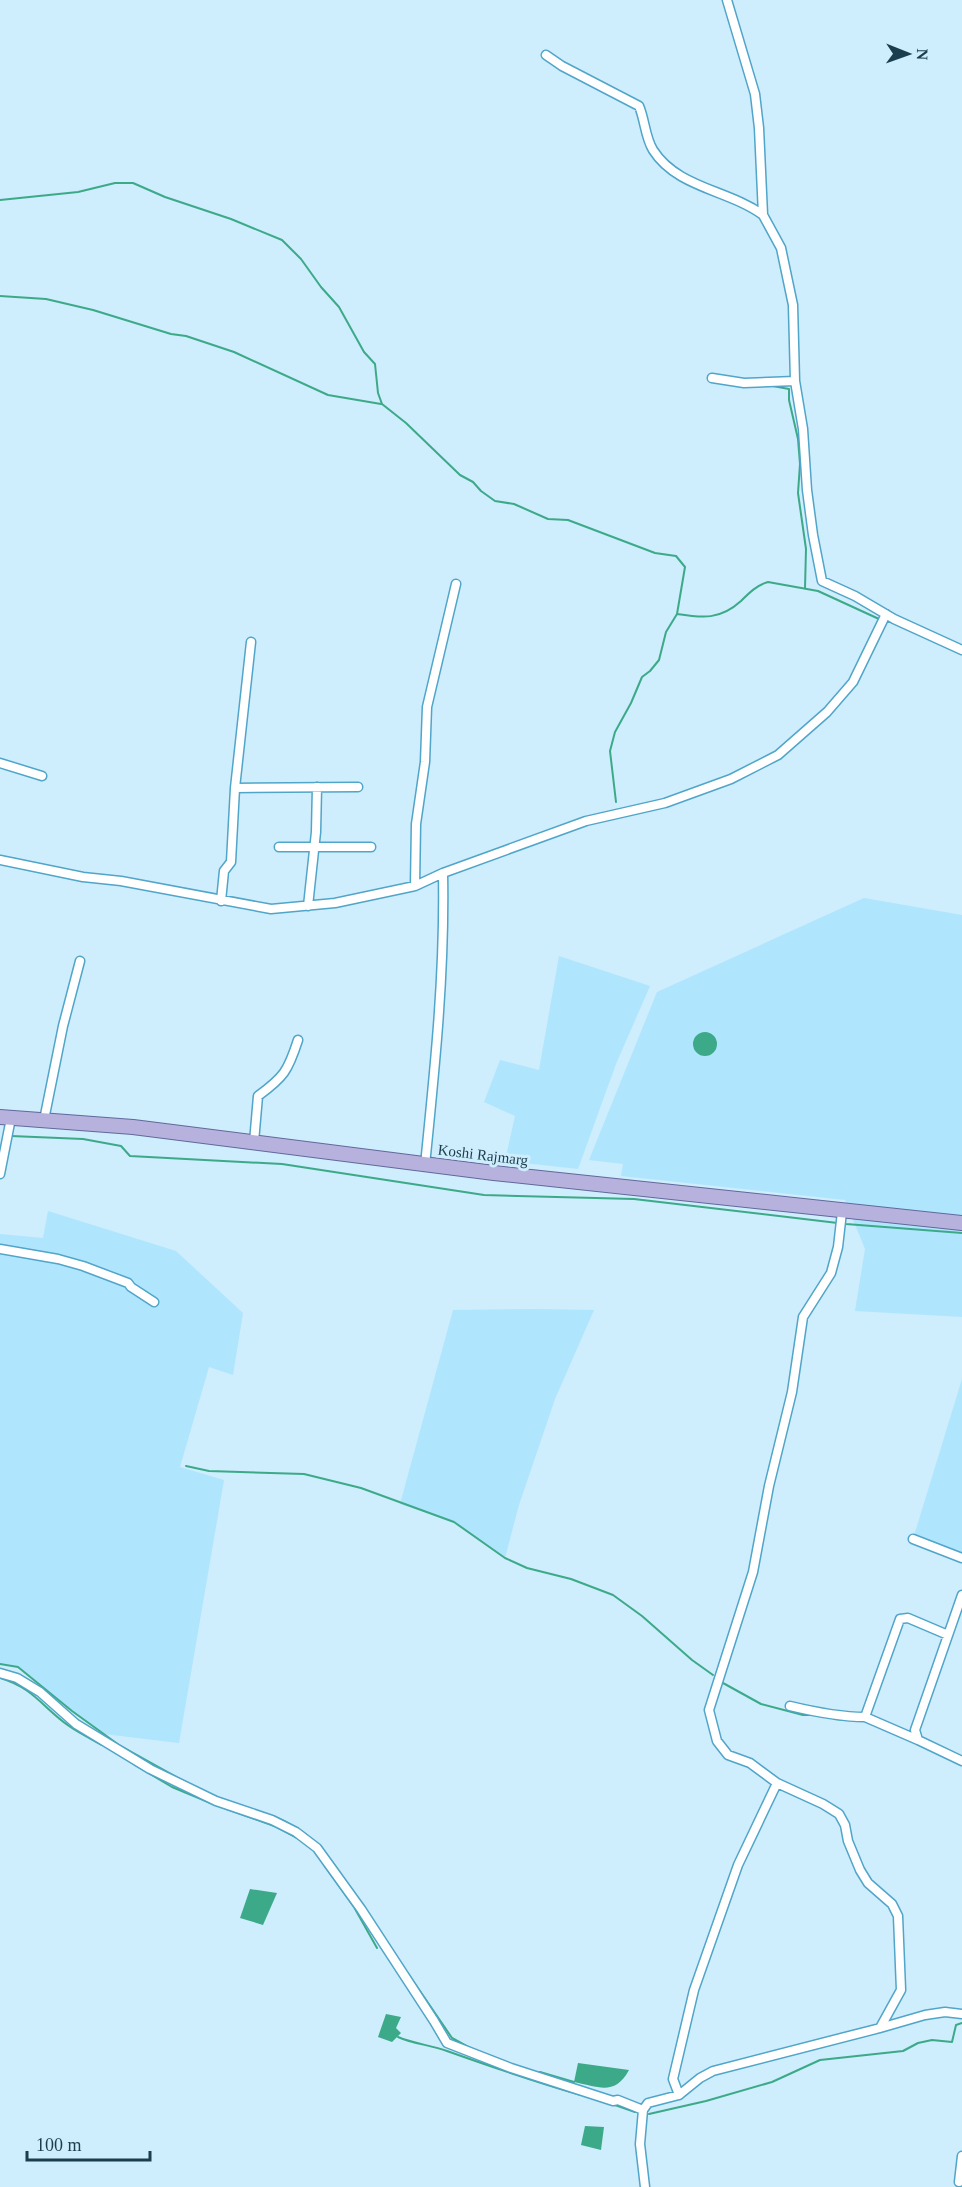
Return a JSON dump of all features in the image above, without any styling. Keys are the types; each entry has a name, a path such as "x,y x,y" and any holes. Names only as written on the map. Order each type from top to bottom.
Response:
{"main road":[{"name":"Koshi Rajmarg","path":"5,1118 133,1127 842,1215 962,1223"}],"street":[{"path":"727,0 755,94 763,215"},
{"path":"546,55 562,66 639,106 645,118 650,145 673,172 750,206 763,215 782,248 793,305 795,381 803,429 810,513 822,580 962,650"},
{"path":"712,378 744,383 795,381"},
{"path":"415,886 416,824 425,762 428,707 456,584"},
{"path":"0,860 83,877 121,881 271,909 335,903 415,886 443,873 586,820 665,803 731,779 778,755 827,712 853,682 886,614"},
{"path":"221,901 224,871 231,862 235,788 251,642"},
{"path":"0,763 42,776"},
{"path":"235,788 358,787"},
{"path":"308,906 317,788"},
{"path":"279,847 371,847"},
{"path":"425,1165 441,1007 444,930 443,873"},
{"path":"44,1120 63,1026 80,961"},
{"path":"254,1142 258,1096 276,1083 290,1065 298,1040"},
{"path":"0,1174 7,1141 5,1118"},
{"path":"842,1215 831,1273 803,1317 792,1392 769,1486 753,1572 709,1710 717,1741 728,1755 750,1763 777,1783 839,1814 860,1870 868,1883 892,1904 898,1916 901,1990 880,2028"},
{"path":"0,1249 58,1259 83,1266 128,1283 154,1302"},
{"path":"913,1539 962,1558"},
{"path":"918,1740 915,1730 962,1595"},
{"path":"865,1718 900,1619 908,1618 948,1635"},
{"path":"0,1673 17,1678 40,1692 76,1724 150,1769 216,1801 272,1820 296,1832 317,1848 361,1910 447,2043 512,2068 613,2101 618,2100 643,2110"},
{"path":"790,1707 830,1712 839,1717 865,1718 962,1761"},
{"path":"679,2095 673,2079 694,1990 738,1865 777,1783"},
{"path":"645,2187 640,2144 643,2110 648,2103 679,2095 713,2071 935,2014 945,2012 962,2014"},
{"path":"959,2182 962,2156"}],"shaded area":[{"path":"864,898 962,915 962,1317 855,1311 865,1249 845,1200 621,1176 623,1164 589,1160 657,992"},
{"path":"559,956 650,986 616,1064 578,1169 505,1161 515,1116 484,1102 500,1060 539,1070"},
{"path":"705,1032 710,1033 716,1039 716,1049 710,1055 705,1056 700,1055 694,1049 693,1044 694,1039 700,1033"},
{"path":"48,1211 176,1251 243,1313 233,1375 209,1367 180,1467 224,1480 179,1743 104,1734 19,1667 0,1664 0,1234 43,1238"},
{"path":"453,1310 594,1310 555,1399 519,1505 505,1558 454,1522 400,1504"},
{"path":"962,1379 962,1558 913,1539"},
{"path":"250,1889 277,1893 263,1925 240,1918"},
{"path":"386,2014 401,2017 396,2028 401,2033 392,2042 378,2037"},
{"path":"578,2063 629,2070 618,2084 606,2088 574,2082"},
{"path":"585,2126 604,2127 601,2150 581,2145"}],"waterway":[{"path":"0,200 78,192 115,183 133,183 282,240 301,259 339,307 364,352 375,364 378,393 382,404 406,423 460,475 473,482 495,501 514,504 548,519 568,520 655,553 676,556 685,567 677,614 666,632 659,660 642,677 615,732 610,751 616,802"},
{"path":"0,296 46,299 93,310 171,334 186,336 234,352 328,395 381,404"},
{"path":"773,386 789,389 789,400 798,439 800,464 798,493 806,549 805,588"},
{"path":"677,614 703,617 718,615 726,612 753,590 768,582 818,591 879,619"},
{"path":"11,1136 83,1139 121,1146 130,1156 282,1164 484,1195 634,1199 846,1224 962,1233"},
{"path":"186,1466 209,1471 304,1474 361,1488 454,1522 505,1558 527,1568 571,1579 613,1595 713,1675"},
{"path":"0,1664 18,1667 72,1711 119,1745 182,1780"},
{"path":"0,1678 21,1687 69,1726 102,1745"},
{"path":"723,1683 761,1704 811,1715"},
{"path":"834,1719 846,1720"},
{"path":"135,1765 172,1787 213,1804"},
{"path":"227,1809 277,1827 299,1839"},
{"path":"273,1816 285,1821 313,1840 342,1876"},
{"path":"324,1865 354,1907 377,1948"},
{"path":"407,1972 452,2038 472,2049"},
{"path":"649,2114 772,2082 820,2060 903,2051 918,2043 932,2040 952,2042 956,2025 962,2023"},
{"path":"398,2037 581,2095"},
{"path":"540,2072 574,2082"},
{"path":"612,2104 635,2112"}]}
